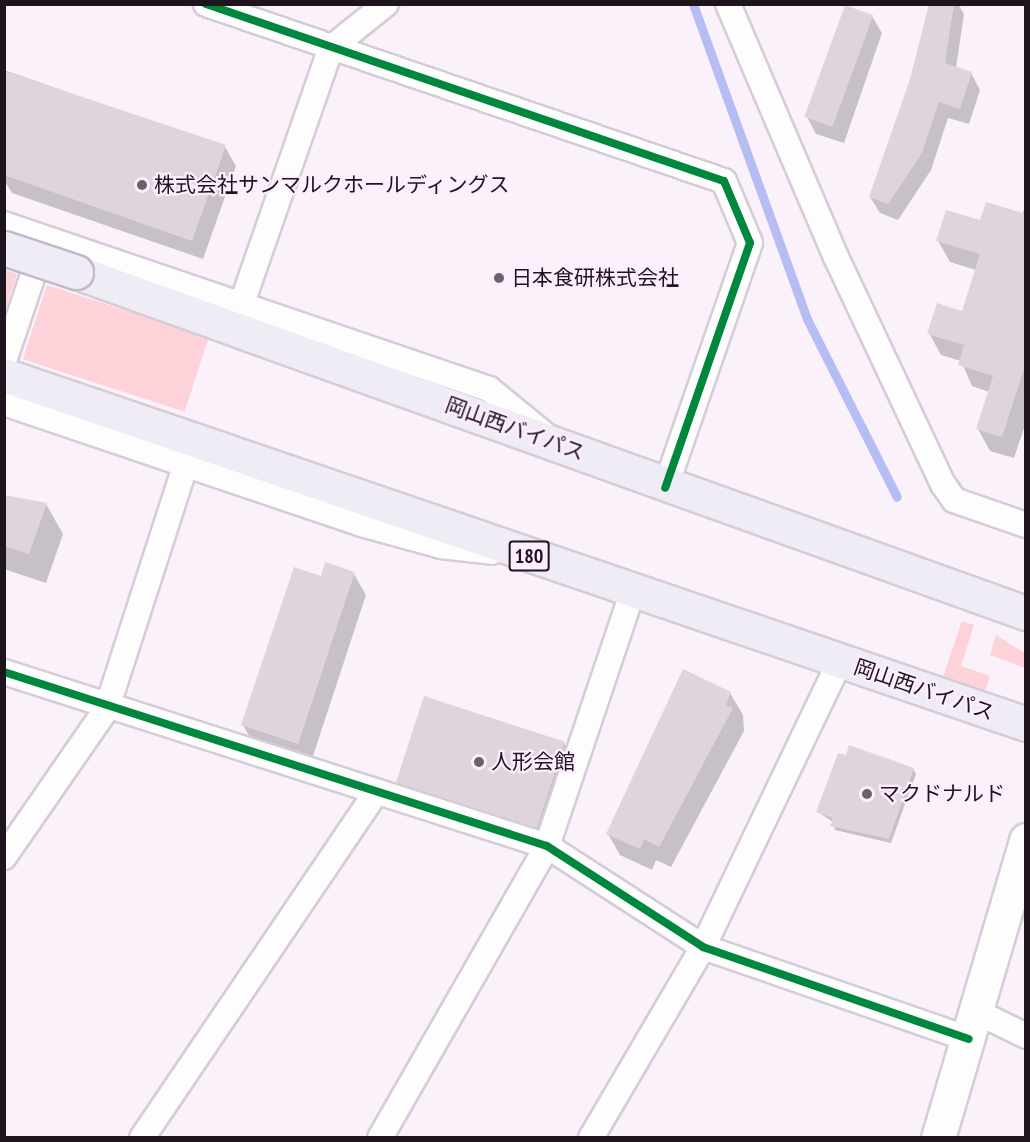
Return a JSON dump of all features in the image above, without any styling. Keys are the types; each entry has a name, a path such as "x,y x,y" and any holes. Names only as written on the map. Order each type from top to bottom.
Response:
{"highway":[{"name":"岡山西バイパス","path":"4,248 554,442 665,488 1026,613"},
{"name":"岡山西バイパス","path":"19,380 533,558 1026,724"}],"street":[{"path":"206,4 724,181 750,243 665,488"},
{"path":"242,303 331,48 386,4"},
{"path":"728,4 836,257 943,483 954,500 1026,525"},
{"path":"4,224 242,303 489,389 554,442"},
{"path":"4,361 46,237"},
{"path":"4,403 185,466 441,546 533,558"},
{"path":"4,856 106,708 185,466"},
{"path":"380,1137 547,846 633,590"},
{"path":"591,1137 703,947 840,661"},
{"path":"4,672 106,708 547,846 703,947 972,1025 1026,1036"},
{"path":"142,1137 375,794"},
{"path":"938,1137 1026,840"}],"shaded area":[{"path":"4,270 17,274 5,311"},
{"path":"47,285 209,338 185,412 23,359"},
{"path":"962,621 974,625 961,666 990,676 985,691 943,677"},
{"path":"996,635 1025,653 1025,668 990,655"}],"building":[{"path":"929,4 954,4 945,63 972,72 960,109 939,102 922,153 888,204 869,197 910,79"},
{"path":"845,5 873,15 832,127 804,117"},
{"path":"4,71 226,145 192,241 4,175"},
{"path":"986,202 1026,214 1026,363 1002,437 976,429 993,376 958,365 964,345 927,334 937,303 962,311 980,254 936,241 946,210 980,220"},
{"path":"4,495 47,503 29,554 4,546"},
{"path":"325,562 355,572 298,744 241,725 294,567 321,576"},
{"path":"683,669 731,692 726,705 733,708 659,847 644,839 640,849 606,834"},
{"path":"424,696 565,742 537,828 396,783"},
{"path":"849,745 914,768 889,839 830,826 833,818 816,812 838,753 846,755"}],"waterway":[{"path":"693,4 807,319 897,497"}],"cycle path":[{"path":"206,4 724,181 750,243 665,488"},
{"path":"4,672 547,846 703,947 968,1039"}],"place":[{"name":"株式会社サンマルクホールディングス","path":"142,185"},
{"name":"日本食研株式会社","path":"499,278"},
{"name":"人形会館","path":"479,762"},
{"name":"マクドナルド","path":"867,794"}]}
